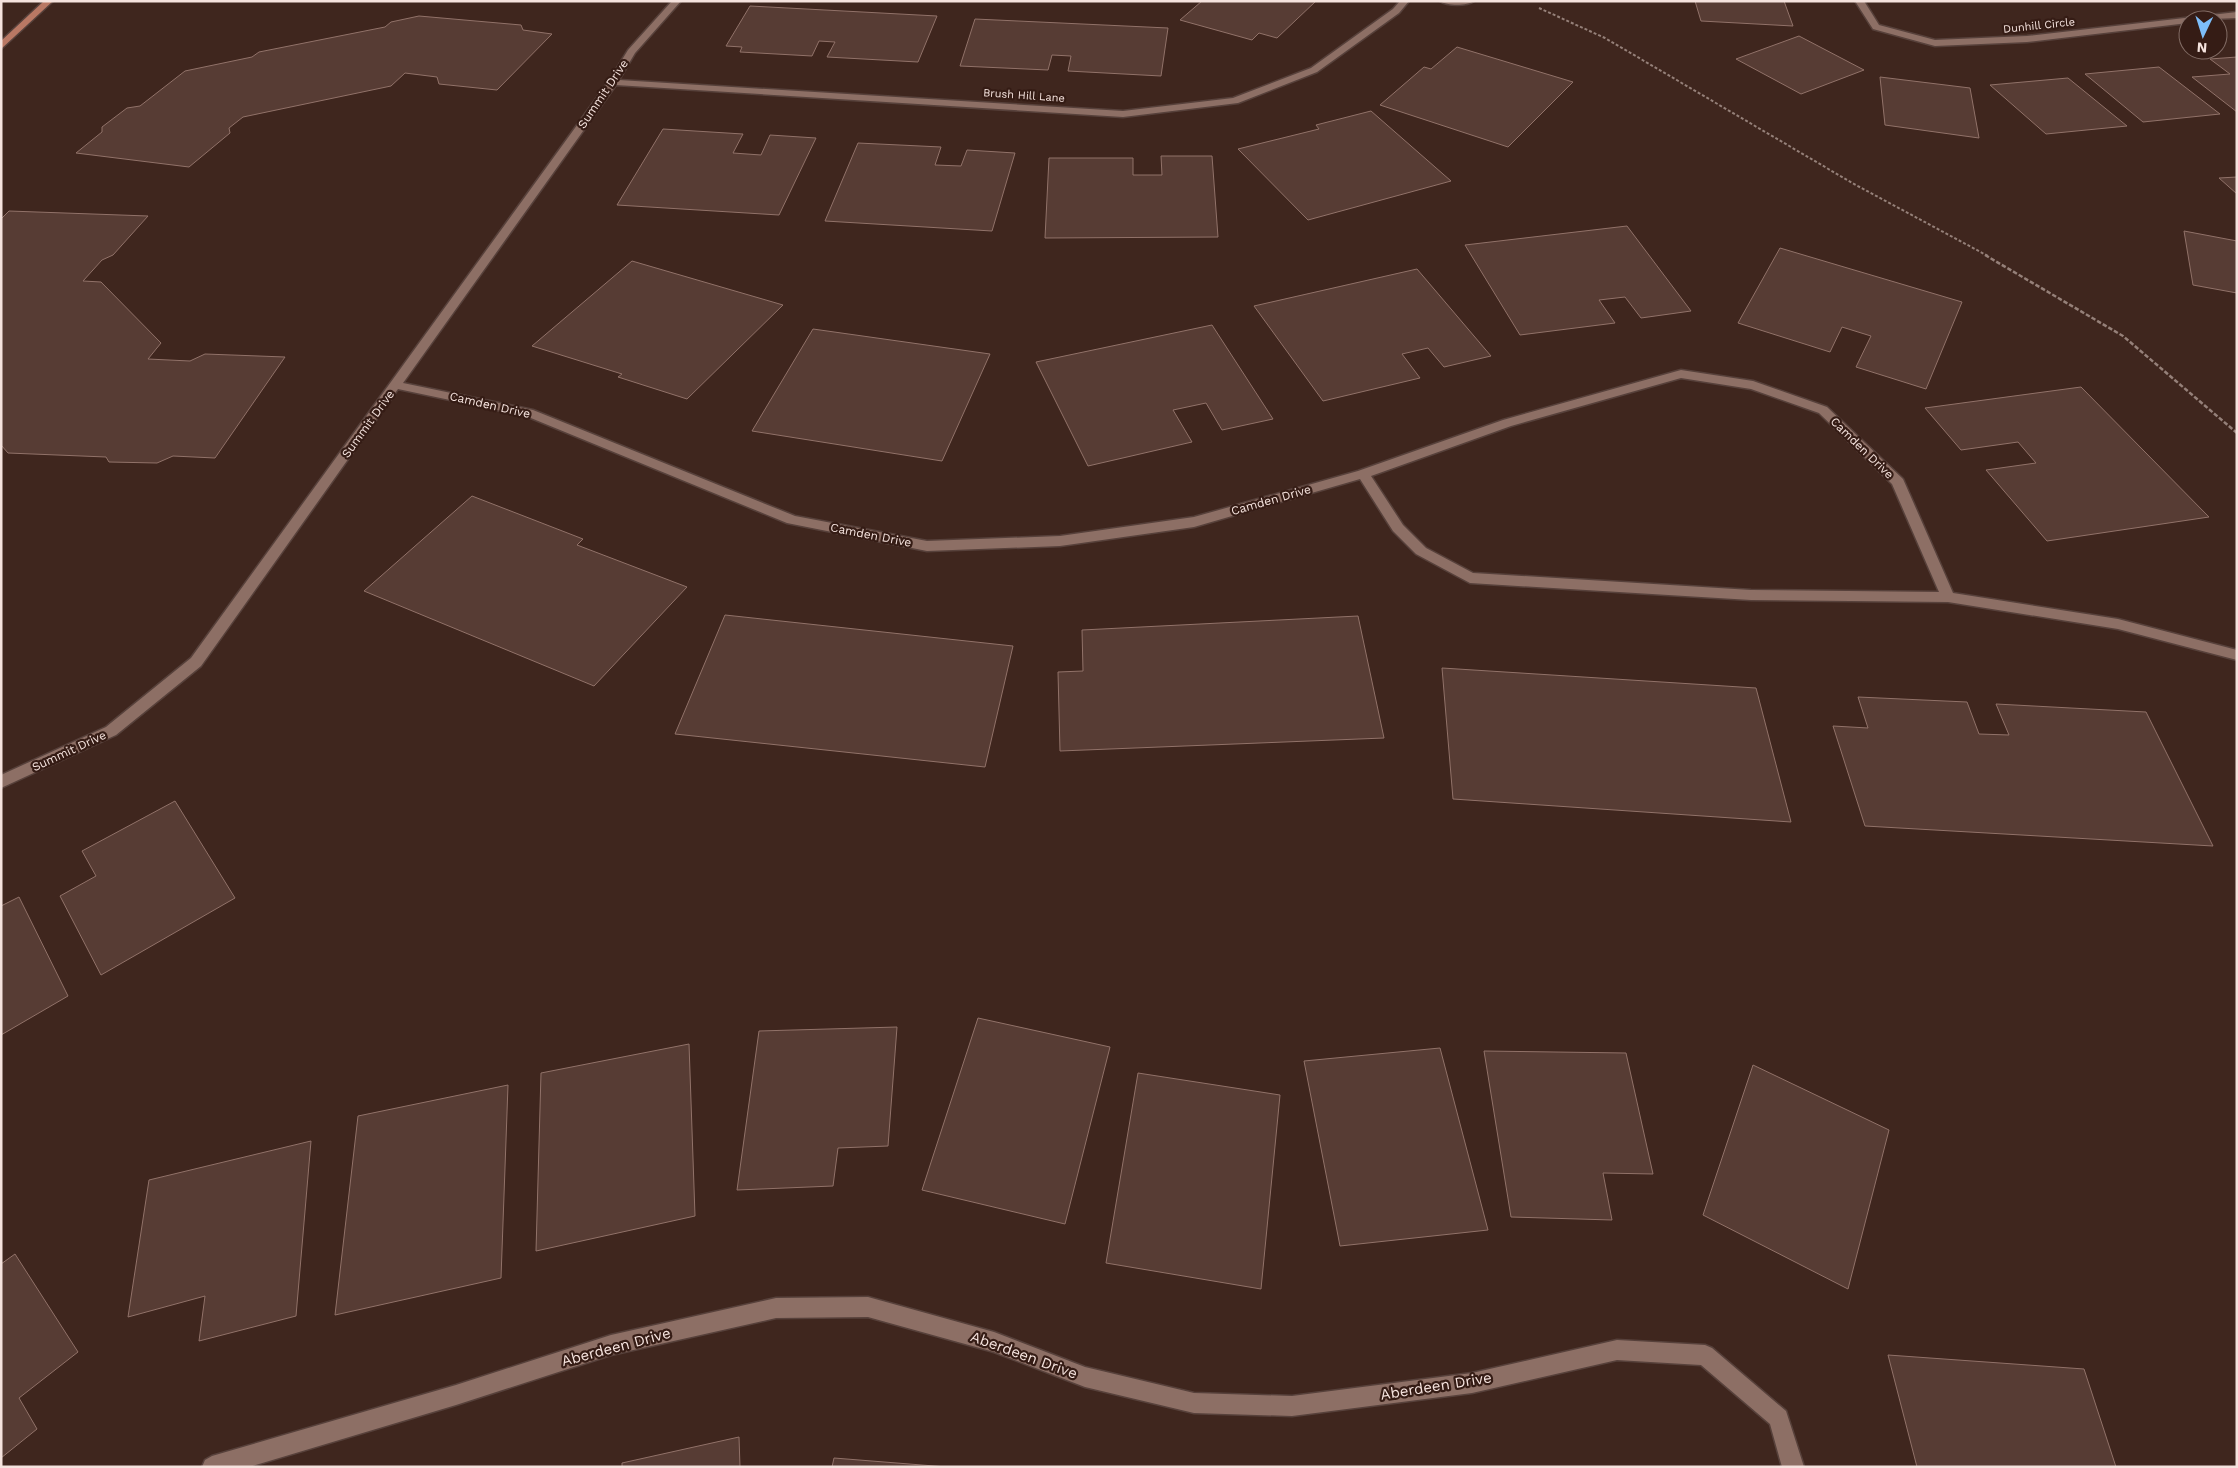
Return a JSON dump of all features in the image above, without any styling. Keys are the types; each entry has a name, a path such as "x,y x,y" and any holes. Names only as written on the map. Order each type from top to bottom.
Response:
{"main road":[{"path":"1,46 49,1"}],"street":[{"name":"Summit Drive","path":"1,782 110,731 196,662 613,82 631,52 677,1"},
{"name":"Brush Hill Lane","path":"613,82 1123,114 1235,101 1314,70 1396,11 1405,1"},
{"path":"1444,1 1470,1"},
{"name":"Dunhill Circle","path":"1860,1 1859,3 1876,27 1935,42 2027,39 2237,15"},
{"name":"Camden Drive","path":"396,385 529,413 792,520 927,546 1060,541 1194,522 1363,474 1507,422 1682,374 1753,385 1823,410 1898,482 1948,597"},
{"path":"1363,474 1398,528 1421,551 1470,578 1591,588 1751,596 1948,597 2118,624 2237,655"},
{"name":"Aberdeen Drive","path":"212,1467 456,1396 611,1345 776,1308 868,1306 994,1342 1085,1377 1194,1403 1292,1406 1472,1383 1617,1350 1705,1355 1779,1418 1793,1467"}],"path":[{"path":"1539,8 1605,38 1854,184 2006,267 2123,336 2237,432"}],"building":[{"path":"1202,1 1316,1 1277,38 1259,33 1252,40 1180,20"},
{"path":"1695,1 1784,1 1793,26 1701,21"},
{"path":"750,6 937,16 918,62 827,57 835,42 819,41 812,56 740,52 742,47 726,46"},
{"path":"419,16 521,25 523,30 552,34 497,90 439,84 437,77 405,73 391,86 243,117 229,128 230,133 189,167 76,153 102,132 102,127 127,108 140,106 185,71 252,57 259,52 385,27 391,22"},
{"path":"975,19 1168,28 1161,76 1068,71 1071,56 1052,55 1048,70 960,66"},
{"path":"1799,36 1864,70 1801,94 1736,59"},
{"path":"1457,47 1573,82 1508,147 1380,105 1424,67 1431,69"},
{"path":"2237,57 2237,112 2192,77 2230,74 2211,60 2228,60 2228,58"},
{"path":"2159,67 2220,114 2143,122 2085,74"},
{"path":"1880,77 1970,88 1979,138 1885,125"},
{"path":"2068,78 2127,126 2046,134 1990,85"},
{"path":"1371,111 1451,181 1308,220 1238,149 1319,129 1316,125"},
{"path":"663,129 743,134 733,153 761,155 770,135 816,138 779,215 617,205"},
{"path":"858,143 941,147 935,165 961,166 967,150 1015,153 992,231 825,221"},
{"path":"1161,156 1212,156 1218,237 1045,238 1049,158 1133,158 1133,175 1162,175"},
{"path":"2237,177 2237,194 2219,178"},
{"path":"9,211 148,216 113,255 102,260 83,281 101,282 161,343 148,359 190,361 205,354 285,357 215,458 173,456 157,463 109,462 106,457 8,453 1,445 1,219"},
{"path":"1627,226 1691,311 1641,318 1625,297 1599,300 1615,323 1520,335 1465,245"},
{"path":"2184,231 2237,241 2237,293 2193,285"},
{"path":"1780,248 1962,302 1926,389 1856,367 1871,336 1842,327 1830,352 1738,323"},
{"path":"632,261 783,305 687,399 618,377 622,374 532,346"},
{"path":"1417,269 1491,356 1444,367 1428,348 1402,354 1420,378 1323,401 1254,306"},
{"path":"1212,325 1273,419 1222,430 1206,403 1173,410 1192,442 1088,466 1036,362"},
{"path":"813,329 990,354 942,461 752,431"},
{"path":"2081,387 2209,517 2047,541 1986,470 2036,463 2018,442 1961,450 1925,408"},
{"path":"472,496 583,539 577,545 687,587 594,686 364,591"},
{"path":"725,615 1013,646 985,767 675,734"},
{"path":"1358,616 1384,738 1060,751 1058,672 1083,671 1082,630"},
{"path":"1442,668 1756,688 1791,822 1453,799"},
{"path":"1858,697 1967,702 1979,734 2009,735 1996,704 2146,712 2213,846 1865,826 1833,726 1868,728"},
{"path":"175,801 235,898 101,975 60,896 96,876 82,851"},
{"path":"19,897 68,996 1,1035 1,906"},
{"path":"978,1018 1110,1047 1065,1224 922,1190"},
{"path":"897,1027 888,1146 838,1148 833,1186 737,1190 759,1031"},
{"path":"689,1044 695,1216 536,1251 541,1073"},
{"path":"1440,1048 1488,1230 1340,1246 1304,1061"},
{"path":"1484,1051 1626,1053 1653,1174 1603,1173 1612,1220 1511,1217"},
{"path":"1753,1065 1889,1130 1848,1289 1703,1215"},
{"path":"1138,1073 1280,1095 1261,1289 1106,1263"},
{"path":"508,1085 501,1278 335,1315 358,1116"},
{"path":"311,1141 296,1316 199,1341 205,1296 128,1317 149,1180"},
{"path":"15,1254 78,1352 19,1398 37,1429 1,1458 1,1264"},
{"path":"1888,1355 2084,1369 2116,1467 1917,1467"},
{"path":"739,1437 740,1467 622,1467 622,1463"},
{"path":"834,1458 947,1467 832,1467"}]}
